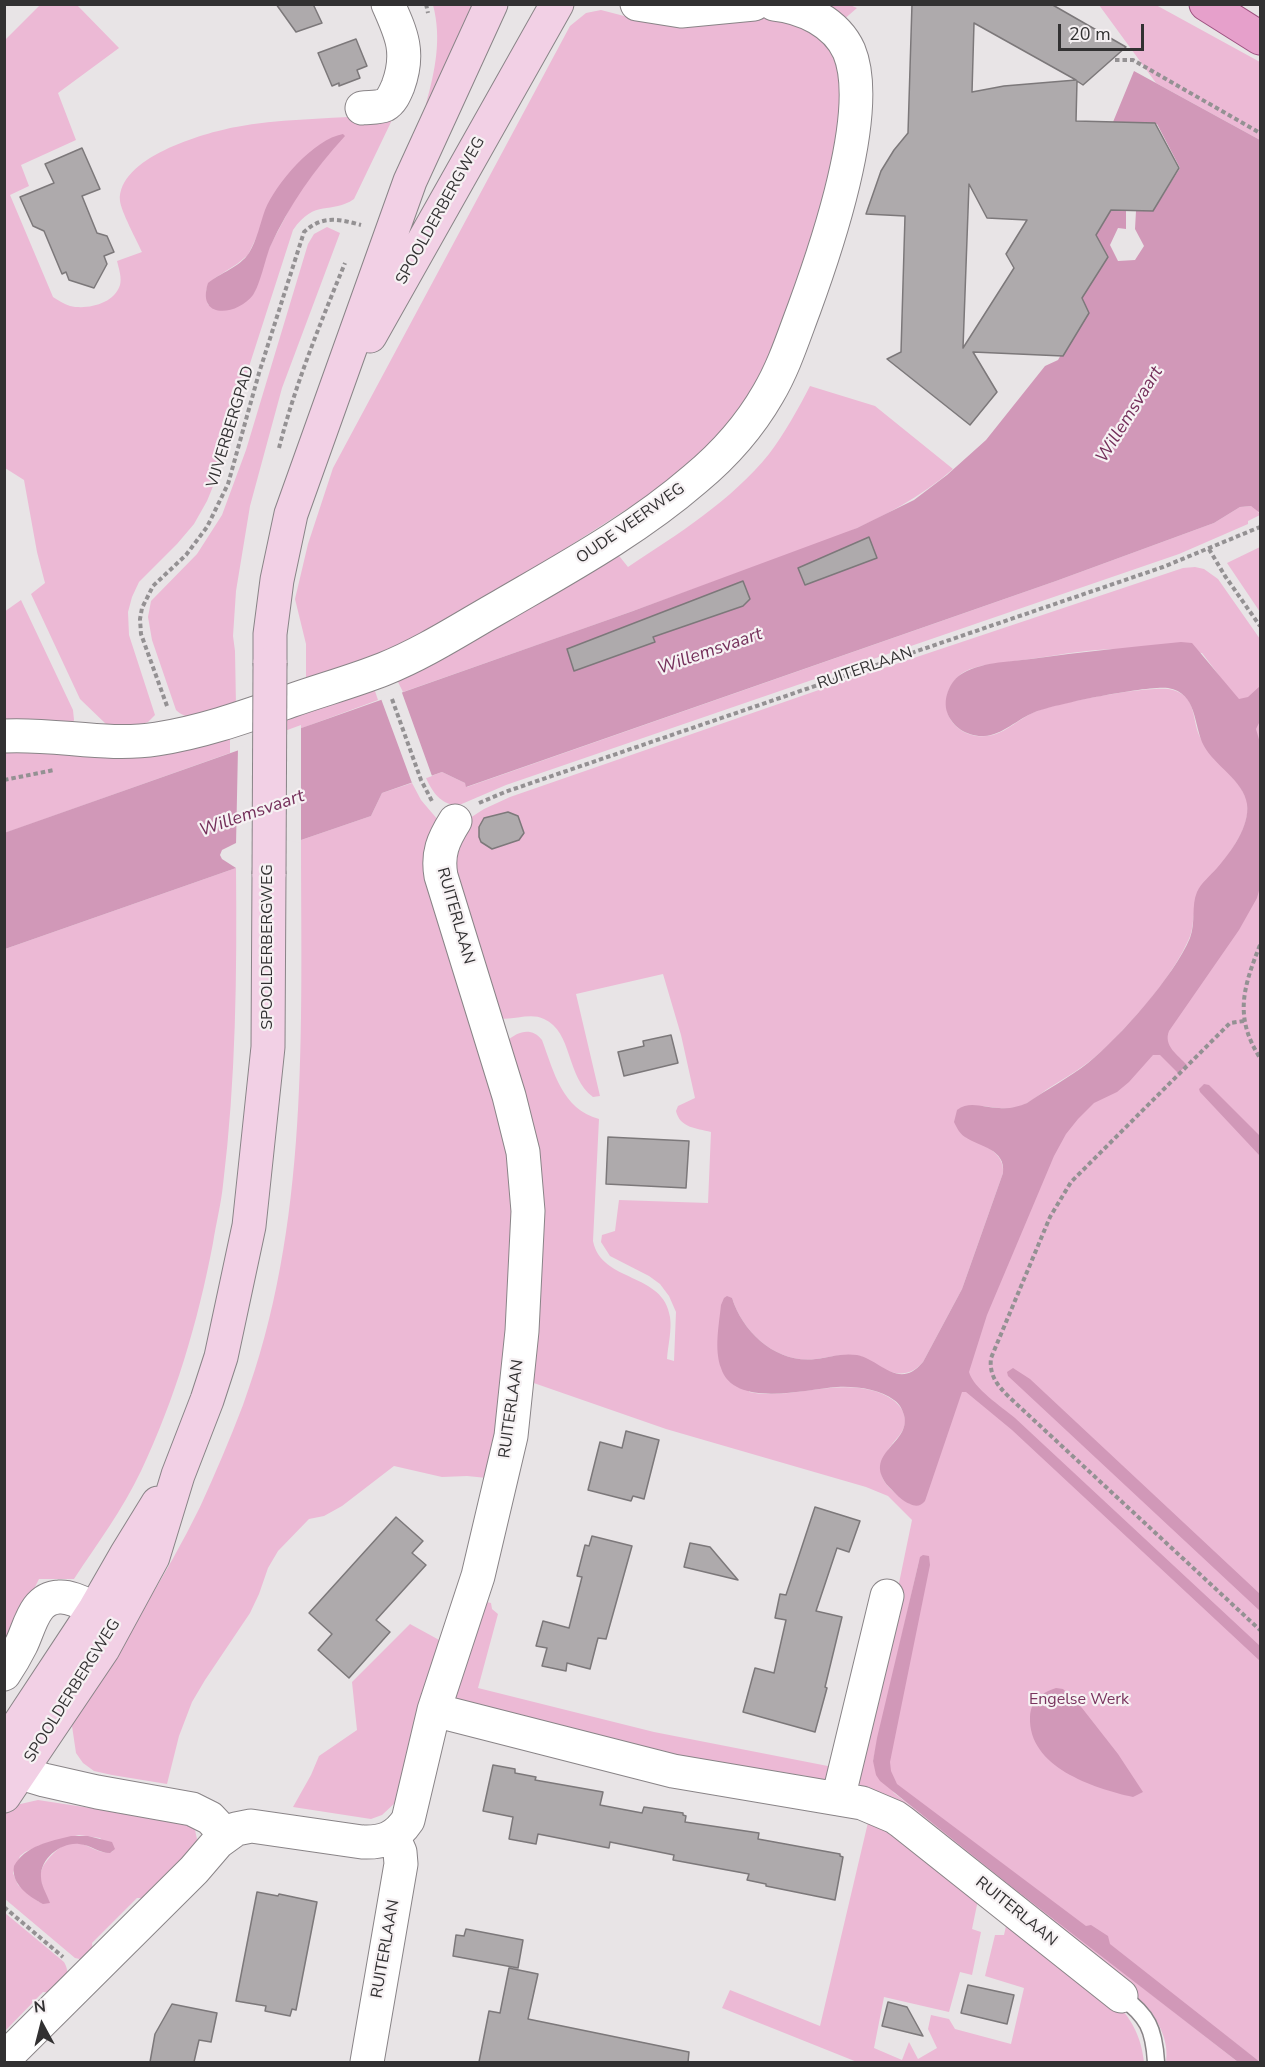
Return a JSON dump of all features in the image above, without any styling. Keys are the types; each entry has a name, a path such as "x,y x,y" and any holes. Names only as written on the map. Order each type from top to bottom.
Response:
{"main road":[{"name":"SPOOLDERBERGWEG","path":"9,1771 103,1649 153,1557 178,1475 221,1357 249,1226 268,1047 270,634 277,580 291,514 410,181 491,4"},
{"name":"SPOOLDERBERGWEG","path":"325,416 557,4"},
{"path":"1206,4 1260,38"},
{"name":"SPOOLDERBERGWEG","path":"9,1771 95,1609 145,1523 178,1475"}],"street":[{"path":"362,108 388,104 397,89 403,71 405,56 403,38 388,4"},
{"path":"637,4 681,11 754,4"},
{"name":"OUDE VEERWEG","path":"4,736 49,736 110,742 153,740 229,722 383,669 435,645 601,549 694,480 724,453 749,425 770,392 785,360 819,268 851,147 855,86 849,51 841,38 828,25 812,14 792,6 774,4"},
{"name":"RUITERLAAN","path":"367,2062 400,1864 400,1852 393,1836 408,1820 434,1710 478,1576 511,1436 522,1331 528,1211 523,1152 509,1096 441,876 439,863 441,846 455,821"},
{"path":"838,1799 886,1596"},
{"name":"SPOOLDERBERGWEG","path":"4,1674 21,1645 38,1608 48,1599 60,1597 71,1599 95,1609"},
{"name":"RUITERLAAN","path":"434,1710 673,1771 862,1803 895,1817 1121,1996"},
{"name":"SPOOLDERBERGWEG","path":"9,1771 97,1792 192,1809 210,1818 226,1835"},
{"path":"4,2059 194,1870 226,1835 244,1827 266,1827 362,1842 386,1841 393,1836"}],"lane":[{"name":"RUITERLAAN","path":"1121,1996 1144,2016 1155,2048 1156,2062"}],"path":[{"path":"1115,60 1133,60 1260,133"},
{"name":"VIJVERBERGPAD","path":"178,735 141,634 140,619 146,598 153,586 186,555 207,527 228,484 259,373 304,232 312,224 335,218 361,225"},
{"name":"RUITERLAAN","path":"455,821 473,806 505,792 1163,567 1258,528"},
{"path":"1209,549 1260,626"},
{"path":"391,695 422,780"},
{"path":"1260,945 1246,986 1244,1021 1247,1034 1260,1058"},
{"path":"1244,1021 1230,1023 1071,1182 1050,1217 991,1358 990,1368 993,1378 1009,1397 1260,1630"},
{"path":"4,1907 86,1977"}],"green space":[{"path":"40,5 77,5 119,48 58,93 76,140 21,165 29,186 10,195 53,297 70,306 92,306 112,297 121,282 117,261 142,252 121,206 123,186 132,172 164,150 204,135 252,124 365,116 382,116 392,120 354,199 346,204 316,210 301,220 293,230 236,407 216,479 207,501 194,524 139,582 132,597 128,612 129,635 155,715 142,724 142,729 107,725 80,699 31,594 45,583 24,480 5,468 4,41","holes":["343,134 297,195 269,248 254,293 208,305 206,290 215,278 248,255 257,236"]},
{"path":"433,5 476,5 429,106 426,104 435,67 437,43"},
{"path":"821,5 850,5 857,8 842,21"},
{"path":"1099,5 1156,5 1260,62 1260,140 1156,83"},
{"path":"601,10 651,23 677,23 772,14 815,31 840,63 841,110 828,195 765,369 721,437 666,484 426,638 306,680 306,644 295,599 308,544 333,468 570,26 586,13"},
{"path":"327,227 340,233 282,388 250,506 236,591 233,636 236,706 205,716 182,715 176,710 152,640 148,617 151,601 197,554 222,515 246,450 308,244 314,234"},
{"path":"810,386 875,406 953,469 928,489 901,506 844,534 403,692 397,680 616,552 628,567 703,516 738,487 769,454"},
{"path":"1240,507 1256,508 1260,515 1248,521 1248,524 1179,554 506,785 457,806 438,796 426,778 442,772 465,783 467,787 1056,581 1214,523"},
{"path":"1260,547 1260,612 1227,563"},
{"name":"Engelse Werk","path":"1183,568 1204,569 1218,579 1260,639 1260,777 1227,686 1202,653 1110,649 987,665 961,674 950,687 946,701 949,717 957,727 974,736 983,736 999,733 1037,711 1084,699 1162,689 1173,690 1187,698 1193,710 1201,739 1240,786 1247,801 1247,815 1236,842 1200,896 1190,937 1177,962 1134,1018 1086,1064 1021,1106 997,1108 983,1106 966,1137 996,1154 1003,1166 1003,1173 962,1289 923,1362 917,1368 910,1372 897,1373 883,1369 859,1356 802,1359 788,1356 775,1351 753,1334 737,1311 732,1298 749,1392 783,1394 848,1387 879,1393 898,1404 905,1416 904,1426 886,1453 881,1470 886,1484 910,1504 1035,1142 1122,1058 1260,838 1260,2062 890,1780 882,1753 920,1557 873,1761 894,1793 1238,2062 1166,2062 1163,2034 1149,2009 857,1787 912,1520 888,1496 866,1487 666,1429 528,1381 507,1041 525,1032 538,1036 542,1040 561,1088 568,1098 586,1114 599,1119 593,1241 598,1254 608,1264 657,1292 665,1303 670,1317 667,1359 674,1361 676,1312 669,1296 660,1284 649,1276 610,1256 601,1242 602,1235 615,1231 619,1200 708,1203 711,1132 685,1124 676,1111 678,1106 695,1098 681,1035 663,974 576,994 600,1096 593,1097 578,1078 565,1044 553,1025 533,1016 498,1018 451,867 470,818 510,797 839,683"},
{"path":"21,600 73,710 74,720 71,728 5,724 4,612"},
{"path":"374,688 378,700 256,745 255,724"},
{"path":"230,733 230,753 5,833 4,749"},
{"path":"412,783 421,800 438,820 511,1173 513,1251 500,1409 487,1478 442,1477 394,1466 342,1506 324,1516 309,1519 278,1551 268,1568 250,1613 192,1702 179,1736 167,1784 94,1771 83,1763 76,1753 72,1726 80,1709 158,1584 200,1507 243,1405 265,1337 280,1267 291,1197 297,1126 301,983 301,840 371,816 382,793"},
{"path":"236,868 235,1026 231,1106 222,1192 193,1331 175,1388 153,1444 118,1513 74,1579 39,1579 5,1647 5,949"},
{"path":"482,1601 491,1603 492,1609 498,1614 478,1688 654,1732 838,1768 834,1780 805,1787 807,1776 683,1757 452,1701"},
{"path":"410,1624 441,1641 397,1801 382,1815 371,1819 293,1807 319,1756 357,1730 352,1682"},
{"path":"38,1800 182,1822 189,1824 195,1830 198,1844 151,1898 137,1898 92,1943 93,1954 84,1960 75,1958 5,1899 4,1812 16,1805","holes":["79,1835 100,1838 113,1851 98,1851 83,1844 67,1844 57,1850 46,1862 41,1876 42,1886 49,1901 39,1902 18,1885 13,1873 20,1856 25,1852 43,1844"]},
{"path":"870,1814 978,1900 972,1929 981,1932 972,1975 960,1972 949,2012 884,1997 874,2048 902,2060 909,2042 918,2059 937,2048 928,2029 931,2015 949,2019 955,2029 1011,2044 1024,1988 985,1976 995,1935 1004,1935 1008,1917 1112,1998 1134,2027 1144,2062 857,2062 722,2008 730,1990 820,2026"},
{"path":"5,1913 64,1962 67,1975 54,1993 43,1992 5,2031"}],"water":[{"name":"Willemsvaart","path":"1134,71 1260,140 1260,513 1251,506 1240,507 1214,523 1056,581 466,787 465,783 442,772 382,793 371,816 301,840 250,836 222,850 220,855 222,859 236,868 5,949 4,833 633,611 857,528 914,500 947,475 986,440 1045,366 1058,360 1086,310 1081,292 1096,235 1111,210 1126,210 1126,229 1118,228 1110,245 1118,261 1135,260 1144,246 1135,229 1136,211 1153,211 1180,168 1157,124 1113,122"},
{"path":"343,134 345,136 313,175 285,217 270,247 256,291 238,307 220,311 213,309 206,295 208,283 240,262 249,253 265,210 278,187 308,153 320,144"},
{"path":"1181,642 1192,643 1239,699 1248,697 1260,686 1260,721 1256,729 1260,743 1260,887 1257,898 1239,930 1169,1031 1170,1046 1187,1065 1178,1073 1160,1055 1153,1055 1117,1092 1094,1103 1066,1134 1054,1156 987,1315 969,1372 982,1391 1015,1418 1260,1646 1260,1661 1012,1430 966,1392 962,1392 925,1501 914,1506 899,1497 889,1487 882,1475 880,1465 883,1457 901,1434 904,1425 904,1415 896,1402 874,1391 852,1387 772,1394 740,1389 728,1381 721,1368 718,1353 721,1305 727,1296 732,1298 744,1323 753,1334 775,1351 788,1356 816,1359 857,1355 898,1374 906,1374 923,1362 962,1289 1003,1173 1003,1165 996,1154 960,1132 954,1122 957,1110 967,1105 1006,1108 1027,1103 1081,1068 1115,1038 1145,1005 1182,953 1192,932 1197,892 1233,847 1243,830 1247,812 1245,796 1204,746 1190,703 1178,691 1168,688 1142,689 1061,704 1035,712 1004,730 984,736 967,733 953,722 946,707 948,692 960,675 985,665"},
{"path":"1204,1084 1209,1085 1260,1136 1260,1156 1200,1092 1199,1089"},
{"path":"1013,1368 1030,1379 1260,1594 1260,1611 1008,1376 1007,1372"},
{"path":"929,1556 930,1565 890,1762 897,1784 1086,1926 1091,1925 1108,1936 1110,1944 1260,2062 1238,2062 1012,1887 880,1781 876,1775 873,1761 877,1738 920,1557"},
{"path":"1056,1688 1063,1689 1082,1708 1118,1754 1143,1792 1133,1797 1082,1781 1051,1762 1040,1749 1032,1734 1030,1717 1032,1706 1046,1692"},
{"path":"71,1836 88,1836 112,1842 115,1849 106,1853 83,1845 72,1844 53,1853 42,1870 42,1884 50,1903 43,1904 26,1893 18,1884 14,1866 31,1849"}],"pier":[{"path":"401,690 432,776 412,783 380,696"},
{"path":"301,725 301,843 287,840 251,839 236,845 238,748"}],"building":[{"path":"276,4 313,4 322,23 296,32"},
{"path":"912,4 1051,4 1126,47 1083,85 1077,81 1076,121 1155,123 1179,168 1153,211 1111,210 1096,235 1108,257 1082,298 1089,313 1063,356 973,352 997,392 970,425 887,359 901,352 905,216 866,214 881,171 908,133","holes":["974,23 1076,80 1004,86 972,92","969,184 987,218 1027,220 1006,254 1014,268 963,348"]},
{"path":"356,39 367,66 357,70 360,78 339,86 339,83 332,86 318,53"},
{"path":"82,148 100,189 82,196 97,233 107,236 114,252 104,256 107,264 94,288 69,280 66,272 62,274 44,231 33,226 20,197 54,183 45,164"},
{"path":"869,537 877,558 805,585 798,568"},
{"path":"743,581 750,599 743,606 653,637 655,642 574,671 567,649"},
{"path":"508,812 518,816 524,833 519,840 492,849 481,842 479,827 484,818"},
{"path":"671,1035 678,1063 624,1076 618,1052 644,1046 643,1041"},
{"path":"608,1137 689,1141 686,1188 606,1184"},
{"path":"626,1431 659,1440 644,1499 633,1496 631,1501 588,1490 600,1442 622,1448"},
{"path":"815,1507 860,1521 849,1552 837,1548 816,1611 842,1617 815,1732 743,1712 755,1668 774,1673 786,1620 775,1618 780,1594 786,1595"},
{"path":"396,1517 423,1541 412,1553 426,1565 376,1620 390,1632 349,1678 318,1650 332,1634 309,1613"},
{"path":"592,1536 632,1546 606,1639 598,1638 590,1669 567,1663 566,1671 542,1666 547,1648 536,1646 543,1621 569,1628 582,1577 577,1576 585,1545 589,1546"},
{"path":"690,1543 710,1547 738,1580 684,1567"},
{"path":"493,1765 515,1769 515,1773 536,1777 535,1780 603,1792 600,1805 642,1813 644,1807 683,1813 686,1816 685,1822 759,1833 758,1839 840,1854 843,1857 835,1900 766,1886 766,1884 747,1880 749,1874 673,1860 674,1855 610,1842 609,1848 538,1834 536,1844 509,1839 513,1817 483,1811"},
{"path":"257,1892 317,1902 296,2010 292,2009 290,2016 265,2011 266,2006 236,2001"},
{"path":"466,1929 523,1940 518,1968 453,1956 456,1935 464,1936"},
{"path":"509,1968 538,1974 528,2019 689,2052 688,2062 479,2062 489,2011 500,2013"},
{"path":"968,1985 1014,1995 1007,2024 961,2013"},
{"path":"888,2002 907,2007 923,2036 882,2026"},
{"path":"172,2004 217,2013 211,2042 199,2040 194,2062 150,2062 155,2034"}]}
